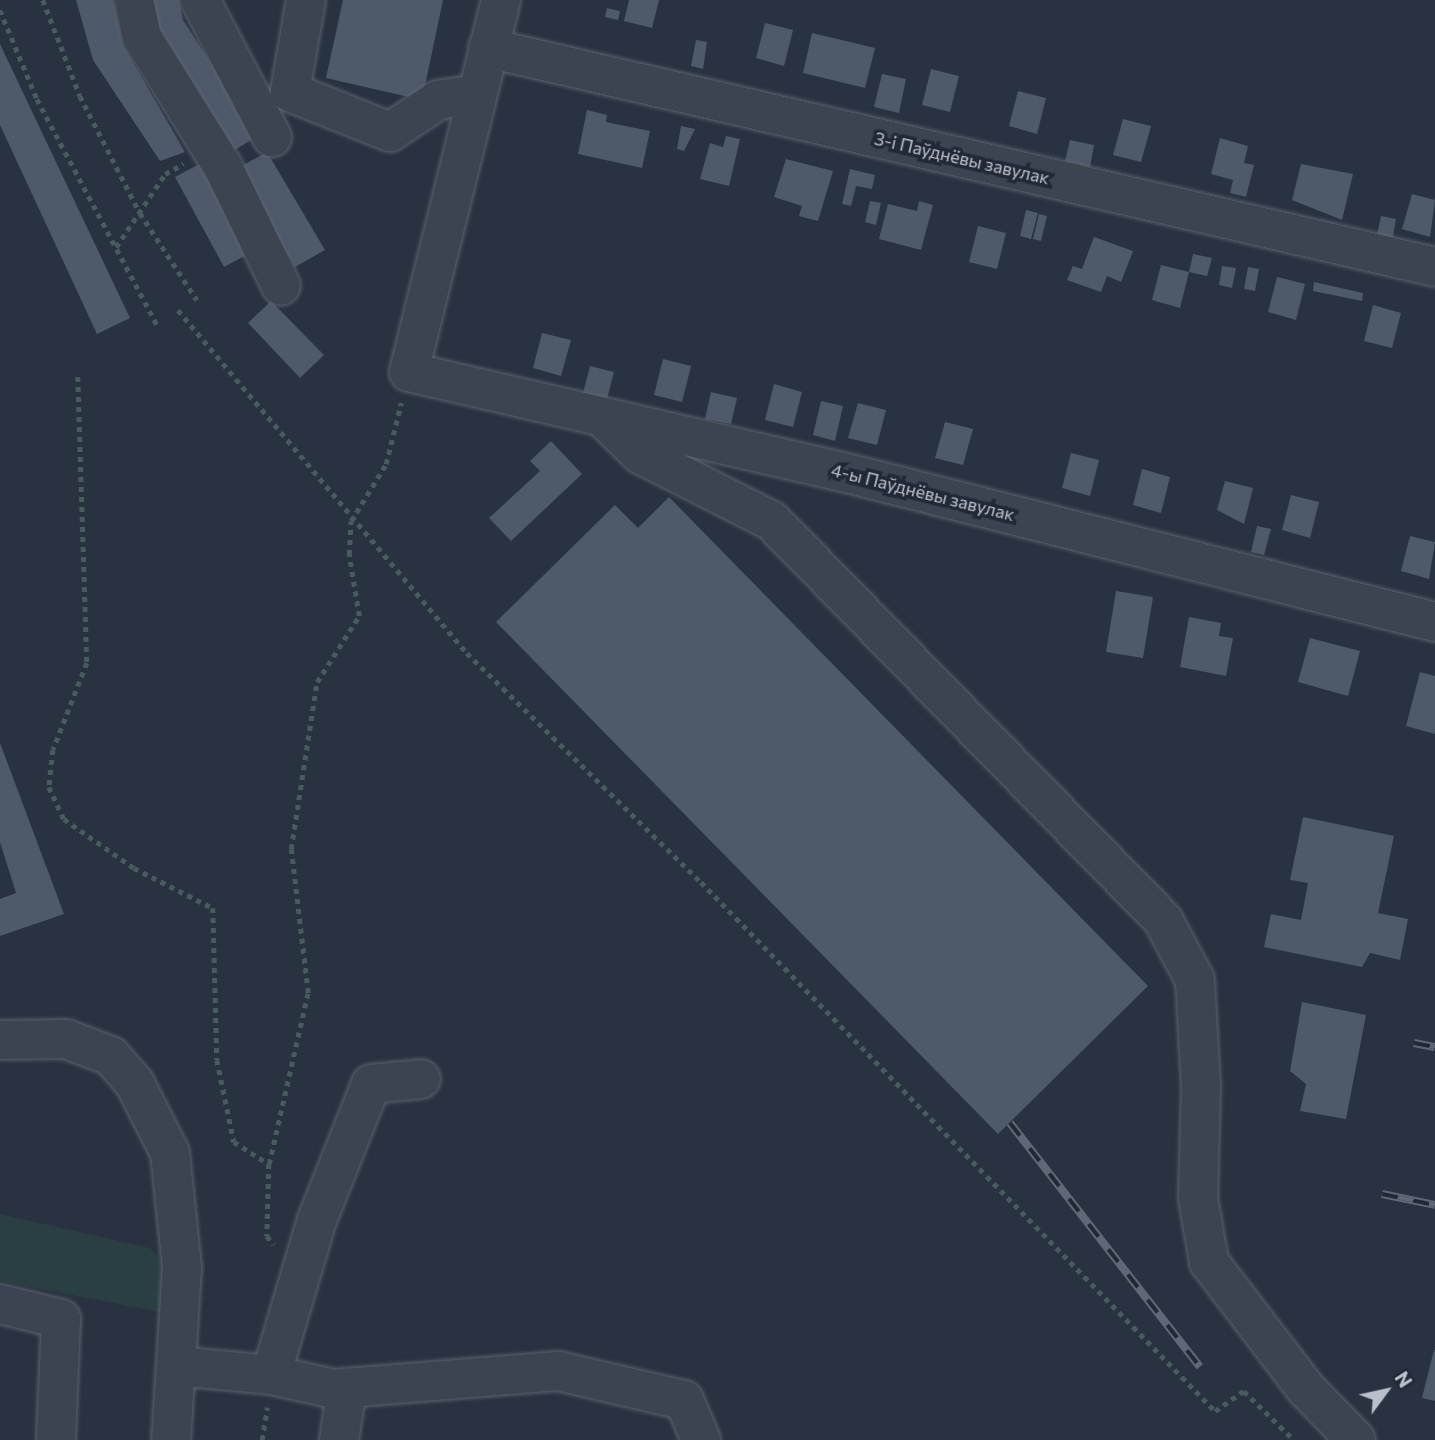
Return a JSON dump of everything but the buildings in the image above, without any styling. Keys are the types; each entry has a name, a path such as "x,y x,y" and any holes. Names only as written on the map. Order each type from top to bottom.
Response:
{"street":[{"path":"134,0 142,37 211,148 281,286"},
{"path":"200,0 272,137"},
{"path":"306,0 290,92 390,132 438,100 477,93"},
{"path":"409,372 501,0"},
{"name":"3-і Паўднёвы завулак","path":"488,48 1435,267"},
{"name":"4-ы Паўднёвы завулак","path":"409,372 602,416 1435,622"},
{"path":"602,416 640,454 772,521 1163,920 1195,980 1201,1086 1198,1198 1209,1262 1306,1389 1356,1440"},
{"path":"0,1040 66,1038 111,1056 135,1084 170,1153 182,1267 172,1440"},
{"path":"271,1375 300,1278 371,1084 421,1079"},
{"path":"0,1304 61,1319 56,1440"},
{"path":"176,1366 271,1375 347,1388 558,1371 684,1400 701,1440"},
{"path":"339,1440 347,1388"}],"path":[{"path":"43,0 80,96 140,213 197,300"},
{"path":"0,10 37,99 157,325"},
{"path":"116,247 165,174 211,148"},
{"path":"178,310 351,521 467,653 701,882 1216,1411 1244,1391 1294,1440"},
{"path":"300,1278 267,1236 269,1164 308,993 291,849 317,682 359,616 349,555 351,521 386,464 409,372"},
{"path":"78,377 87,663 52,750 49,788 64,819 134,868 213,908 217,1060 234,1142 269,1164"}],"green space":[{"path":"0,1214 150,1248 166,1265 164,1313 0,1281"}],"railway":[{"path":"1414,1043 1435,1047"},
{"path":"1010,1123 1200,1367"},
{"path":"1382,1194 1435,1205"}]}
